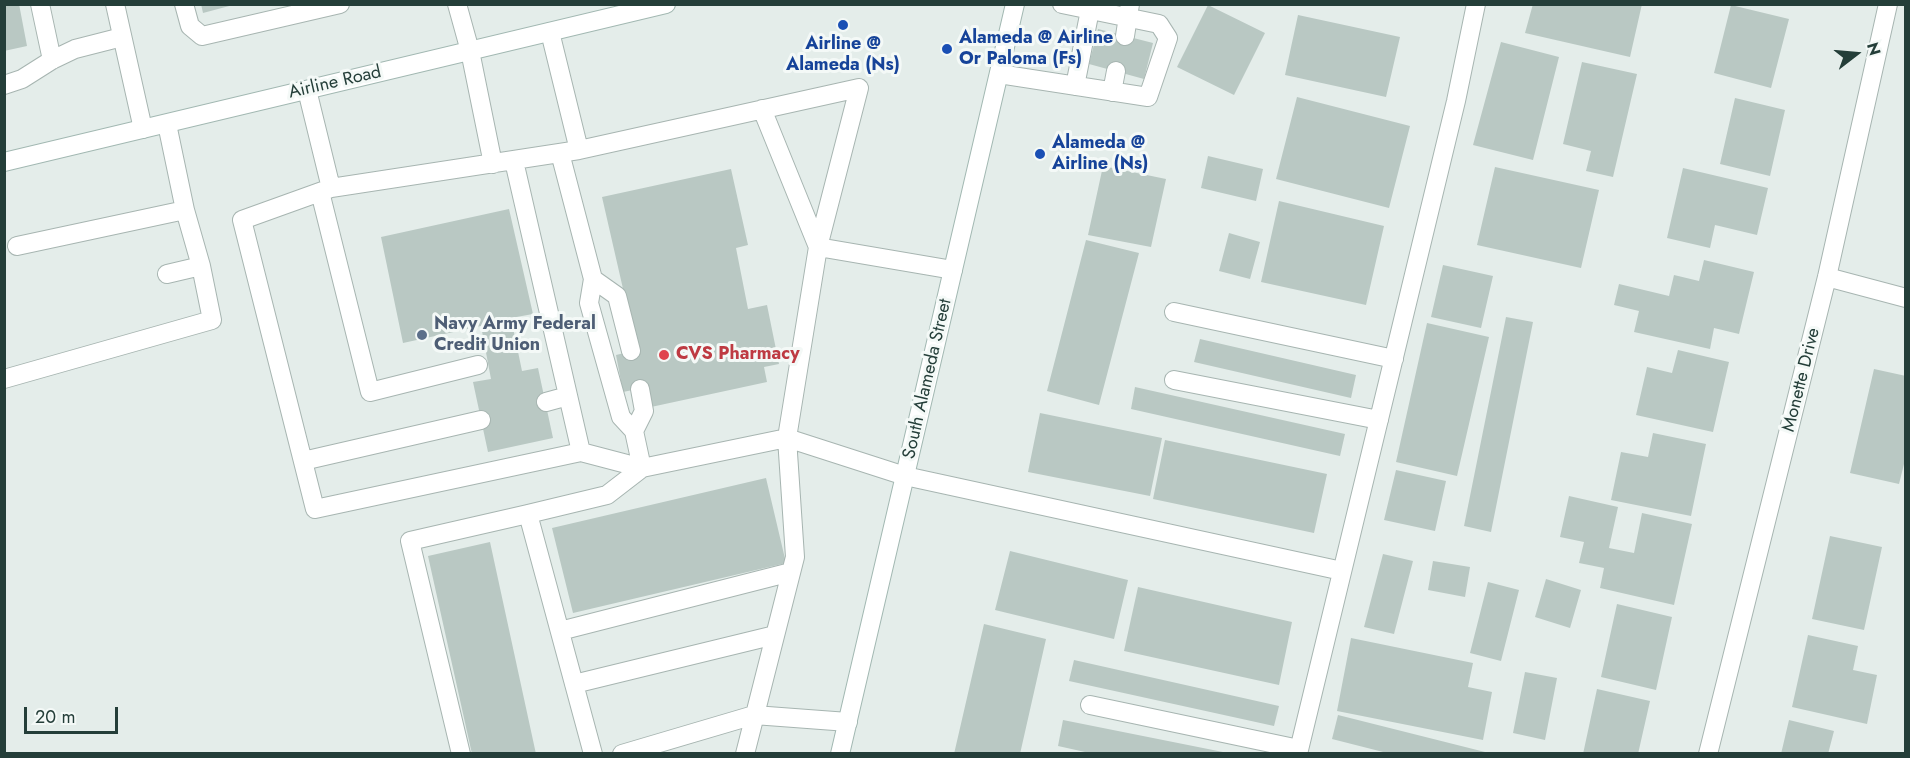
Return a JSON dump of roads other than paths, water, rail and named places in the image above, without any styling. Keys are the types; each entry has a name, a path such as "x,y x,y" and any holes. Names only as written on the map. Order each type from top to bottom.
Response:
{"main road":[{"path":"40,4 52,60"},
{"path":"115,4 143,129"},
{"path":"184,4 190,26 202,36 340,4"},
{"path":"457,4 470,51 493,164"},
{"name":"Airline Road","path":"4,162 666,4"},
{"name":"South Alameda Street","path":"840,753 1015,4"},
{"path":"999,74 1148,97 1168,38 1159,24 1062,4"},
{"name":"Monette Drive","path":"1708,753 1827,278 1888,4"},
{"path":"1090,705 1298,751 1456,101 1474,5"},
{"path":"1075,86 1090,10"},
{"path":"550,32 593,279 589,303 621,417 634,431 642,468"},
{"path":"4,85 22,79 52,60 75,50 122,37"},
{"path":"1112,92 1116,71"},
{"path":"744,753 795,557 787,438 818,247 859,88 569,151 326,190 242,220 315,509 581,452 642,468 787,438 905,477 1342,572"},
{"path":"307,90 326,190 370,392 478,365"},
{"path":"762,109 818,247"},
{"path":"4,379 212,320 167,124"},
{"path":"514,161 581,452"},
{"path":"17,246 185,210"},
{"path":"818,247 953,270"},
{"path":"167,274 201,266"},
{"path":"1827,278 1905,297"},
{"path":"593,279 617,296 631,351"},
{"path":"1174,312 1394,360"},
{"path":"1174,380 1379,420"},
{"path":"634,431 644,411 640,388"},
{"path":"546,402 568,396"},
{"path":"303,461 481,420"},
{"path":"461,753 410,541 608,495 642,468"},
{"path":"528,514 593,753"},
{"path":"560,631 791,572"},
{"path":"574,684 775,635"},
{"path":"622,753 754,716 848,722"}],"place":[{"name":"Airline @ Alameda (Ns)","path":"843,25"},
{"name":"Alameda @ Airline Or Paloma (Fs)","path":"947,49"},
{"name":"Alameda @ Airline (Ns)","path":"1040,154"},
{"name":"Navy Army Federal Credit Union","path":"422,335"},
{"name":"CVS Pharmacy","path":"664,355"}]}
